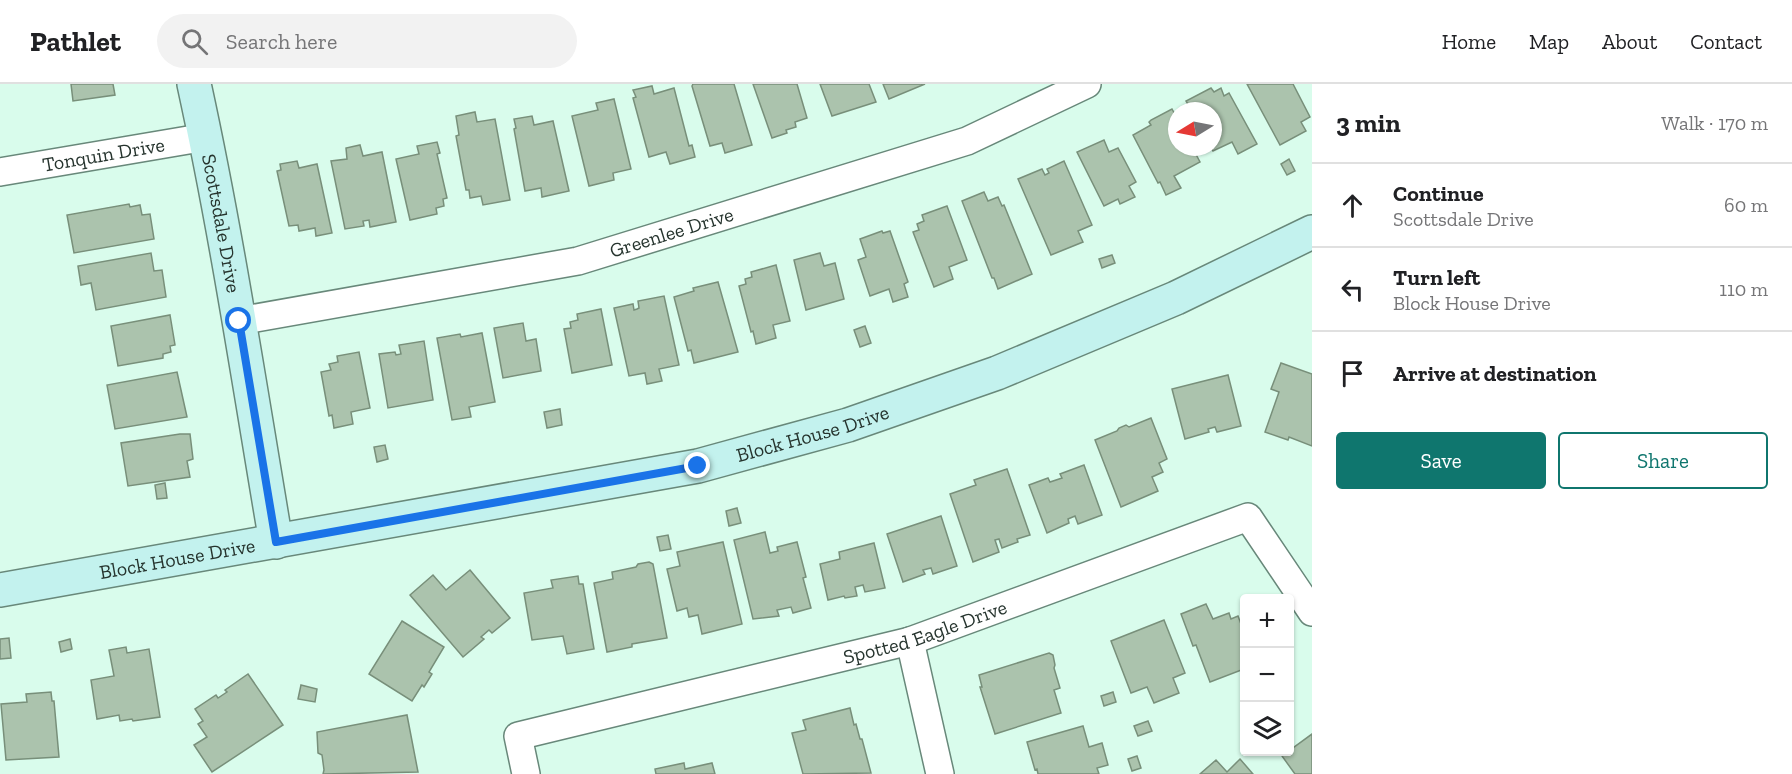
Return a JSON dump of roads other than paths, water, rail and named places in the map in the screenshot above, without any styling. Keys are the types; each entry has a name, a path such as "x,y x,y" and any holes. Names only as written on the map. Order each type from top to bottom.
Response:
{"street":[{"name":"Scottsdale Drive","path":"194,84 206,137 239,321 276,542"},
{"name":"Greenlee Drive","path":"239,321 578,261 967,141 1087,84"},
{"name":"Tonquin Drive","path":"0,172 206,137"},
{"name":"Block House Drive","path":"0,590 698,466 848,425 997,373 1176,298 1312,232"},
{"name":"Spotted Eagle Drive","path":"526,774 518,736 909,640 1248,517 1312,612"},
{"path":"909,640 940,774"}]}
